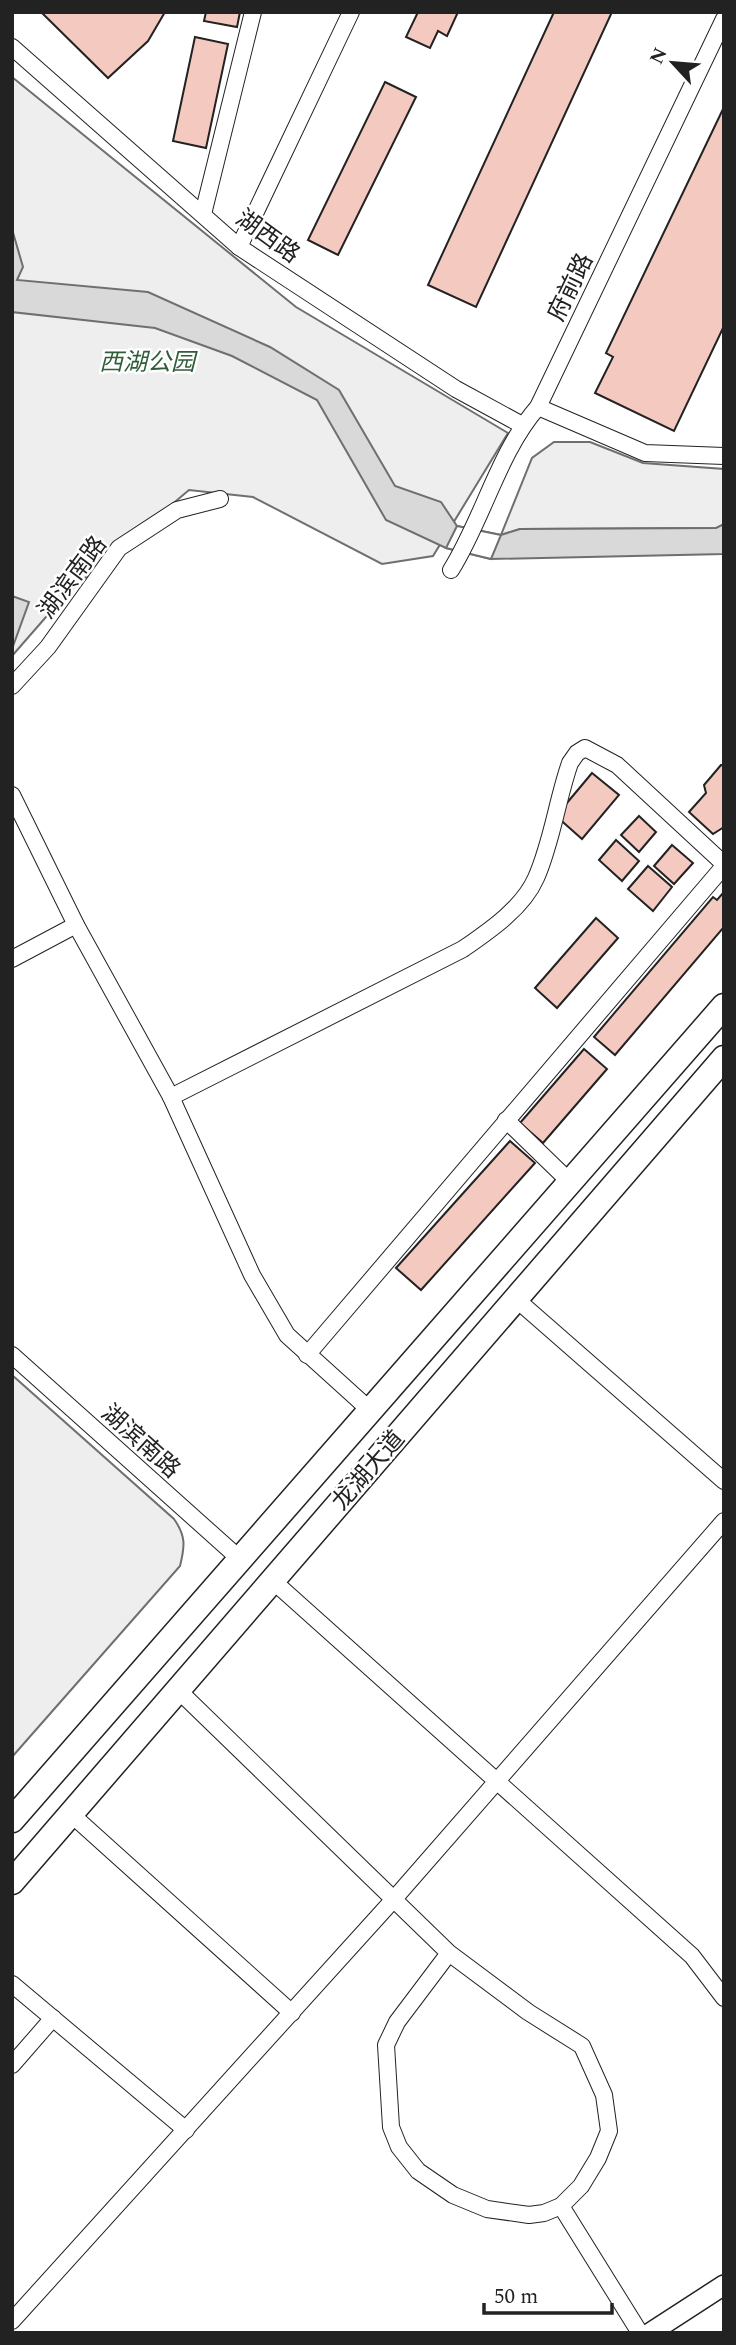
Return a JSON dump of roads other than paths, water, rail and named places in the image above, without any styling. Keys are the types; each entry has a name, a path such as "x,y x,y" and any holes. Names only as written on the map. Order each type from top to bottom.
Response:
{"main road":[{"name":"龙湖大道","path":"12,1820 372,1412 724,1006"},
{"name":"龙湖大道","path":"12,1882 724,1058"}],"street":[{"path":"203,214 253,12"},
{"path":"239,247 351,12"},
{"name":"府前路","path":"451,570 476,526 522,425 538,407 721,30"},
{"name":"湖西路","path":"12,47 239,247 456,389 522,425"},
{"path":"538,407 645,453 724,456"},
{"name":"湖滨南路","path":"12,686 48,647 120,548 177,510 220,499"},
{"path":"172,1097 463,949 488,932 515,906 536,879 570,763 576,753 585,748 617,765 724,865 307,1355"},
{"path":"12,795 76,925 172,1097 252,1275 287,1335 372,1412"},
{"path":"12,959 76,925"},
{"path":"506,1120 571,1183"},
{"path":"516,1299 724,1481"},
{"name":"湖滨南路","path":"12,1355 241,1560"},
{"path":"12,2321 394,1899 724,1521"},
{"path":"272,1580 692,1956 724,1998"},
{"path":"178,1689 449,1953 528,2012 582,2046 604,2095 609,2130 598,2158 581,2186 561,2206 529,2215 487,2209 453,2195 418,2171 399,2147 391,2127 386,2045 397,2022 449,1953"},
{"path":"71,1814 292,2013"},
{"path":"12,1983 186,2130"},
{"path":"12,2065 53,2018"},
{"path":"561,2206 640,2333"},
{"path":"650,2333 724,2285"}],"park label":[{"name":"西湖公园","path":"147,362"}]}
